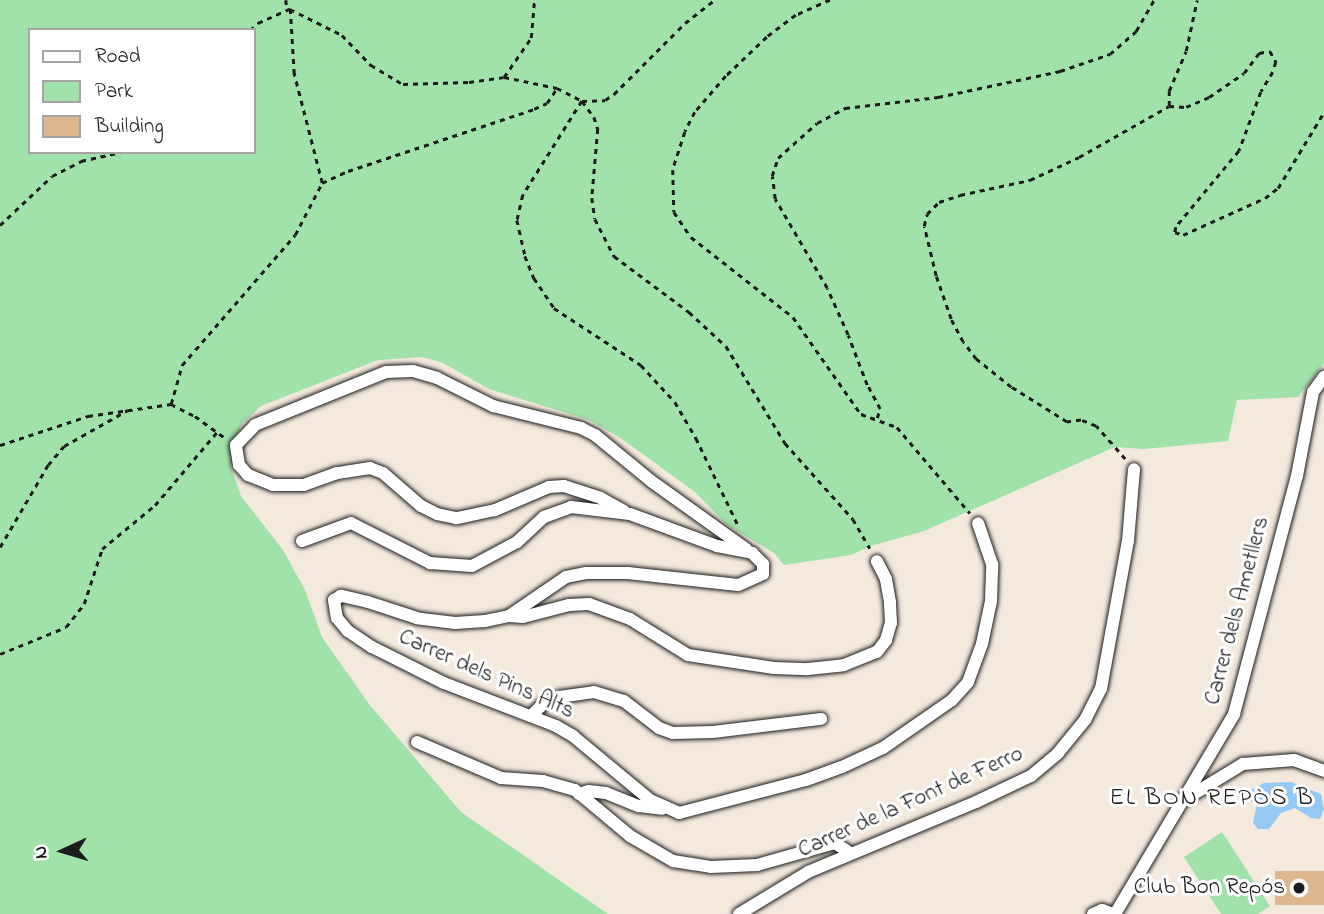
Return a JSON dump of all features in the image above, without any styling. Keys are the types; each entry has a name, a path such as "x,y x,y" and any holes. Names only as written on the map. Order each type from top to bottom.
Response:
{"street":[{"path":"413,371 437,378 493,406 581,428 595,435 651,481 752,553 716,546 630,514 601,498 564,486 549,487 486,513 456,518 437,514 421,506 383,473 370,468 353,469 304,485 273,485 248,475 239,465 236,445 245,432 255,425 386,372 413,371"},
{"name":"Carrer dels Ametllers","path":"1114,914 1234,714 1297,476 1313,392 1324,377"},
{"name":"Carrer de la Font de Ferro","path":"739,914 808,872 976,802 1031,776 1058,753 1085,720 1101,689 1128,541 1134,470"},
{"path":"302,541 351,523 430,564 472,566 517,541 544,517 571,507 630,514"},
{"path":"579,794 589,791 606,793 639,806 679,813 699,810 842,767 883,748 952,700 968,682 982,644 991,601 992,564 978,523"},
{"name":"Carrer dels Pins Alts","path":"666,810 623,780 573,736 531,716 444,683 372,647 348,631 337,618 333,607 334,600 341,596 418,618 455,623 509,616 566,577 586,573 628,573 738,585 763,574 763,564 752,553"},
{"path":"509,616 523,617 569,605 589,604 630,619 688,655 774,668 808,669 844,665 871,655 886,640 891,623 890,603 886,579 877,561"},
{"path":"531,716 544,703 559,696 594,692 624,701 659,728 673,733 713,732 821,719"},
{"path":"416,742 500,778 543,781 579,794 630,836 673,861 711,867 757,864 835,843 849,853"},
{"path":"1184,801 1243,764 1294,760 1324,771"},
{"path":"1093,914 1101,910 1114,914"}],"path":[{"path":"286,0 293,74 322,183"},
{"path":"504,77 531,38 534,0"},
{"path":"288,9 342,35 371,65 403,84 469,82 504,77 557,88 582,101 605,100 614,94 676,32 714,0"},
{"path":"831,0 796,16 767,37 709,94 695,113 681,141 673,170 671,200 674,212 691,237 793,317 861,414 897,427 978,523"},
{"path":"877,418 880,409 821,277 775,200 772,176 778,158 817,123 845,107 938,97 1060,71 1110,54 1136,31 1154,0"},
{"path":"1170,106 1170,91 1186,51 1197,0"},
{"path":"254,28 288,9"},
{"path":"1134,470 1096,426 1081,420 1067,422 1011,387 976,359 962,342 936,276 924,226 927,214 939,202 1030,180 1079,157 1170,106 1186,107 1209,97 1244,73 1259,53 1264,50 1274,54 1273,72 1261,92 1239,151 1177,226 1175,232 1183,235 1265,198 1278,188 1324,112"},
{"path":"171,404 181,365 295,234 322,183 348,171 534,109 547,103 557,88"},
{"path":"582,101 523,195 517,220 525,256 534,278 554,307 641,365 675,402 696,438 740,530"},
{"path":"582,101 598,129 592,198 595,219 614,256 689,312 726,345 785,443 853,519 877,561"},
{"path":"0,225 52,176 81,161 112,154"},
{"path":"0,445 88,416 171,404 182,408 216,432 155,505 102,549 84,604 66,627 0,654"},
{"path":"0,547 42,474 64,446 131,408"}],"green space":[{"path":"0,0 1324,0 1324,364 1298,397 1237,400 1228,441 1144,449 1115,447 924,531 871,546 851,555 784,565 774,553 726,524 695,492 619,437 589,420 489,389 443,363 422,357 378,360 261,406 242,424 234,444 231,467 241,496 283,550 305,590 322,637 369,704 461,812 608,914 0,914"},
{"path":"1222,832 1270,906 1258,914 1221,914 1184,857"}],"water":[{"path":"1291,782 1321,794 1324,809 1320,819 1311,818 1295,808 1281,813 1269,829 1258,829 1253,823 1257,804 1248,800 1248,791 1264,783"}],"building":[{"name":"Club Bon Repós","path":"1275,871 1324,871 1324,905 1275,905"}],"place":[{"name":"Club Bon Repós","path":"1299,888"}],"district":[{"name":"EL BON REPÒS B","path":"1212,799"}]}
